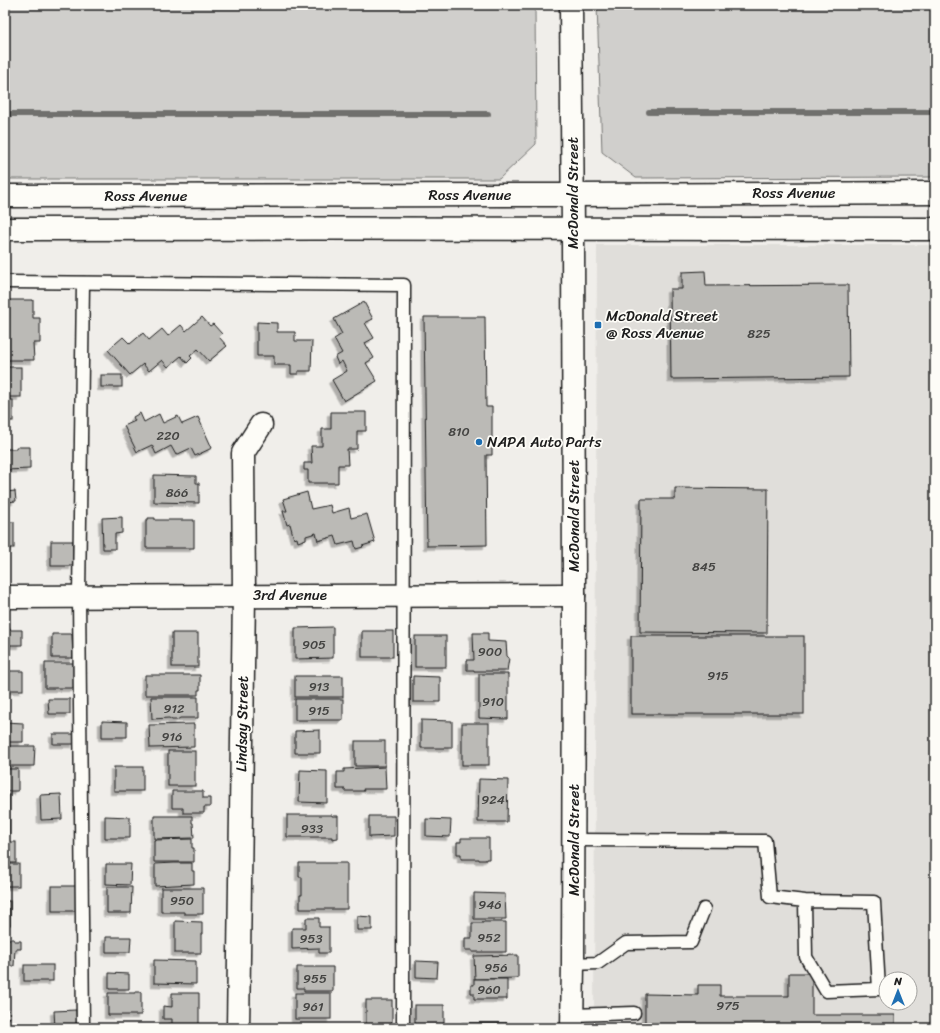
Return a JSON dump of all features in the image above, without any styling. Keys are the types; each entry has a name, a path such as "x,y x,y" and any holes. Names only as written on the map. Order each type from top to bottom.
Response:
{"main road":[{"name":"McDonald Street","path":"571,5 574,594 572,1022"},
{"name":"Ross Avenue","path":"5,196 935,193"},
{"path":"5,229 935,229"},
{"name":"Lindsay Street","path":"238,1028 244,595 243,453 262,425"},
{"name":"3rd Avenue","path":"5,597 574,594"}],"lane":[{"path":"5,282 404,285 403,1028"},
{"path":"82,1028 79,596 83,283"},
{"path":"574,840 765,841 770,897 805,901 874,902 879,989 826,991 806,957 805,901"},
{"path":"573,964 598,963 626,943 691,942 704,909"},
{"path":"572,1022 634,1013"}],"shaded area":[{"path":"5,5 535,5 536,144 499,179 5,179"},
{"path":"597,5 935,5 935,177 636,178 602,152"},
{"path":"597,245 935,245 935,1028 594,1028"}],"building":[{"path":"705,271 706,286 848,285 849,377 671,379 670,289 682,289 682,272"},
{"path":"5,300 33,300 33,318 40,318 40,343 33,343 34,360 5,360"},
{"path":"364,302 373,319 365,323 374,338 365,343 374,358 366,363 377,381 344,401 332,380 347,371 342,361 338,364 335,357 342,353 334,339 342,334 334,319"},
{"path":"202,317 210,326 213,324 222,334 219,337 227,346 209,361 198,349 190,356 192,358 187,363 181,356 168,367 162,360 149,371 143,364 130,375 108,350 123,337 130,344 143,333 149,340 162,329 168,336 181,325 186,331"},
{"path":"424,317 485,317 486,407 492,407 492,455 486,455 487,545 427,546"},
{"path":"257,322 277,323 277,332 295,332 295,341 312,341 311,371 298,371 298,374 291,374 291,365 274,365 274,356 257,356"},
{"path":"5,367 21,367 21,397 5,397"},
{"path":"101,375 122,375 122,387 101,387"},
{"path":"5,400 13,400 13,421 5,421"},
{"path":"331,412 366,412 366,431 357,431 357,449 347,449 348,465 338,465 338,483 308,483 308,470 304,470 304,463 312,463 311,446 322,446 322,429 331,429"},
{"path":"140,413 144,422 159,414 163,423 178,416 182,424 198,417 212,448 195,456 191,448 176,455 171,446 156,454 152,445 137,452 124,426 135,421 133,417"},
{"path":"16,447 30,447 30,469 5,470 5,449 16,449"},
{"path":"154,475 196,476 196,483 199,483 199,503 154,502"},
{"path":"6,488 6,492 15,491 16,501 7,502 7,509 5,509 5,489"},
{"path":"675,488 768,489 767,633 640,632 641,499 675,499"},
{"path":"307,492 311,509 330,505 332,513 349,508 351,518 367,514 375,542 356,549 354,541 338,545 335,536 318,541 316,533 306,536 306,539 298,542 297,538 294,539 290,524 287,525 283,511 287,511 283,499"},
{"path":"122,517 122,533 115,534 115,549 103,549 102,518"},
{"path":"148,518 155,518 155,520 194,520 194,548 146,548 146,520 148,520"},
{"path":"5,522 14,522 14,548 5,548"},
{"path":"51,541 73,541 73,566 51,566"},
{"path":"333,627 333,658 295,659 295,628"},
{"path":"5,628 10,628 10,630 22,630 22,645 10,645 10,655 5,655"},
{"path":"362,631 393,631 393,657 362,657"},
{"path":"172,633 198,633 198,667 172,667"},
{"path":"473,633 488,633 488,641 506,642 507,656 509,658 507,671 467,670 467,660 474,660"},
{"path":"52,634 72,634 73,658 52,658"},
{"path":"415,636 446,636 446,667 415,667"},
{"path":"631,636 804,636 804,714 631,714"},
{"path":"45,663 75,663 75,688 45,688"},
{"path":"5,671 23,671 23,690 5,690"},
{"path":"479,674 508,674 508,719 479,718"},
{"path":"145,675 200,675 200,690 198,690 198,695 145,695"},
{"path":"295,676 343,676 343,697 295,697"},
{"path":"413,676 440,677 440,702 413,702"},
{"path":"151,697 198,697 198,718 180,718 177,720 172,720 169,718 152,719"},
{"path":"48,699 70,699 70,714 49,714"},
{"path":"295,699 343,699 343,720 295,720"},
{"path":"421,720 452,721 452,748 421,748"},
{"path":"102,721 127,722 127,737 102,737"},
{"path":"5,722 23,723 23,742 5,742"},
{"path":"462,723 489,723 489,765 462,765"},
{"path":"194,724 194,747 150,748 149,725"},
{"path":"320,730 320,753 295,753 295,731"},
{"path":"53,734 75,734 75,744 53,744"},
{"path":"355,741 385,741 385,766 355,766"},
{"path":"5,746 35,746 34,766 5,766"},
{"path":"168,751 195,751 195,786 168,786"},
{"path":"114,767 143,767 143,791 114,791"},
{"path":"385,767 386,789 345,791 345,789 337,789 337,772 344,772 344,769"},
{"path":"5,769 18,769 18,791 5,791"},
{"path":"300,770 327,771 327,803 299,802"},
{"path":"479,779 508,780 507,822 478,822"},
{"path":"172,791 203,791 203,798 210,798 210,807 204,807 204,813 183,813 183,808 172,808"},
{"path":"61,794 62,819 41,820 40,795"},
{"path":"5,795 9,795 9,835 5,835"},
{"path":"287,815 338,816 338,838 287,837"},
{"path":"105,816 130,817 130,838 105,838"},
{"path":"154,816 192,816 194,838 154,839"},
{"path":"369,816 394,816 394,836 369,837"},
{"path":"426,819 451,820 450,837 426,836"},
{"path":"461,838 489,838 489,859 461,859 461,854 457,854 457,842 461,842"},
{"path":"192,839 192,848 194,848 194,862 154,862 154,840"},
{"path":"5,842 16,842 16,863 5,863"},
{"path":"192,863 192,871 194,871 194,884 155,886 155,864"},
{"path":"299,863 347,863 347,909 300,909 302,877 299,877"},
{"path":"5,864 19,864 19,886 5,886"},
{"path":"106,864 131,864 130,885 106,884"},
{"path":"52,886 77,886 77,911 52,911"},
{"path":"107,887 132,887 131,913 107,913"},
{"path":"161,888 203,888 203,914 161,912"},
{"path":"474,893 505,894 506,919 474,919"},
{"path":"5,901 10,901 10,925 5,925"},
{"path":"357,916 372,917 372,930 357,930"},
{"path":"306,918 319,918 319,927 329,927 329,953 319,953 319,948 292,949 292,928 306,928"},
{"path":"175,921 202,922 201,953 175,953"},
{"path":"506,922 506,952 472,952 472,950 465,950 465,938 472,938 472,923"},
{"path":"106,937 131,937 130,952 106,952"},
{"path":"5,939 21,941 21,949 15,949 14,966 5,966"},
{"path":"518,955 518,978 475,979 474,956"},
{"path":"154,960 196,961 196,984 154,983"},
{"path":"416,961 438,962 437,978 416,977"},
{"path":"24,965 53,965 53,981 24,981"},
{"path":"297,967 333,967 333,991 304,991 304,988 297,988"},
{"path":"109,973 129,974 129,989 109,989"},
{"path":"789,973 812,973 812,1015 895,1015 895,1028 645,1028 645,994 698,995 698,985 720,985 720,996 789,996"},
{"path":"474,979 507,979 507,999 474,999 474,993 471,993 471,985 474,985"},
{"path":"141,992 141,1015 108,1015 108,993"},
{"path":"172,993 199,993 199,1025 172,1025 172,1019 163,1019 163,1006 172,1007"},
{"path":"295,993 331,993 331,1019 295,1019"},
{"path":"366,1000 392,1000 392,1026 366,1026"},
{"path":"415,1005 444,1005 444,1028 415,1028"},
{"path":"5,1010 9,1010 10,1018 5,1018"},
{"path":"76,1010 77,1027 55,1028 54,1011"},
{"path":"462,1023 507,1023 507,1028 462,1028"}],"waterway":[{"path":"649,112 935,112"},
{"path":"5,114 488,114"}],"place":[{"name":"McDonald Street @ Ross Avenue","path":"598,325"},
{"name":"NAPA Auto Parts","path":"479,442"}]}
